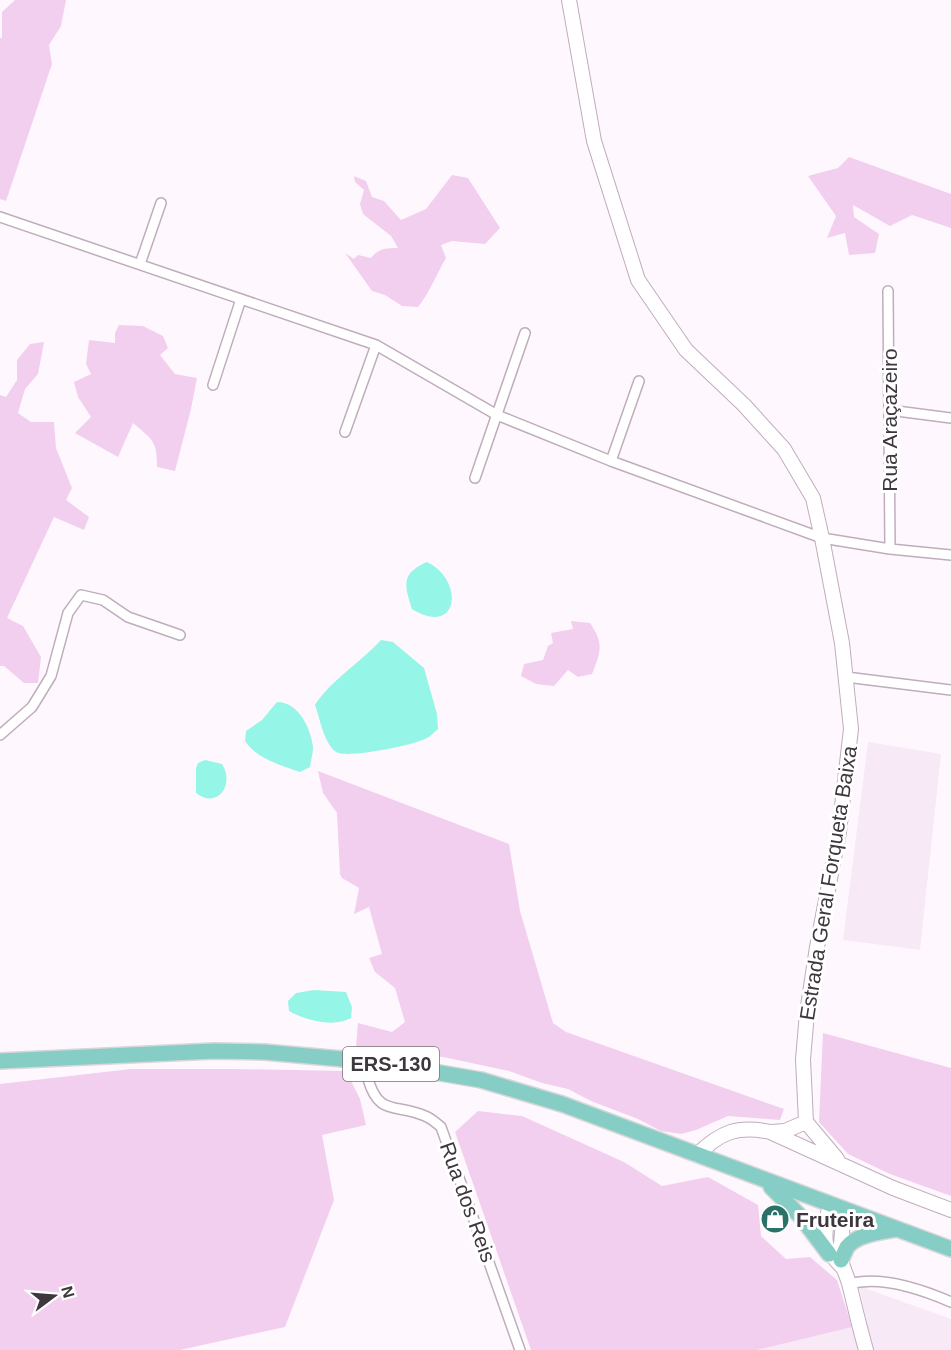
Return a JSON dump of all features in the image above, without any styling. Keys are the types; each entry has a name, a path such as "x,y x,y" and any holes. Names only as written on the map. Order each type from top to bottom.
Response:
{"main road":[{"name":"ERS-130","path":"0,1061 214,1051 264,1052 376,1062 481,1080 552,1101 951,1249"},
{"path":"764,1181 801,1217 838,1261 854,1241 897,1229"}],"street":[{"name":"Estrada Geral Forqueta Baixa","path":"569,0 594,141 638,280 686,350 744,405 784,448 813,498 822,538 842,643 851,729 839,832 807,1013 803,1059 806,1122"},
{"path":"140,264 160,203"},
{"path":"0,217 376,345 496,415 611,461 822,538 890,549 951,555"},
{"name":"Rua Araçazeiro","path":"888,291 890,549"},
{"path":"213,385 241,299"},
{"path":"475,478 525,333"},
{"path":"345,432 376,345"},
{"path":"611,461 639,381"},
{"path":"889,410 951,418"},
{"path":"0,735 32,707 51,676 69,613 81,595 103,600 128,617 180,635"},
{"path":"846,677 951,690"},
{"name":"Rua dos Reis","path":"376,1062 368,1079 373,1095 388,1108 412,1111 427,1117 441,1127 520,1350"},
{"path":"770,1132 785,1131 806,1122 829,1152 844,1166"},
{"path":"697,1155 712,1140 732,1131 754,1129 770,1132 893,1188 951,1210"},
{"path":"835,1207 828,1213 825,1234 849,1284 866,1350"},
{"path":"849,1284 863,1280 907,1286 951,1302"}],"shaded area":[{"path":"15,0 66,0 61,26 49,45 52,64 6,201 0,199 0,39 2,37 2,12"},
{"path":"849,157 951,194 951,228 912,215 890,226 853,205 854,217 879,234 875,253 849,255 845,233 827,238 836,216 808,176 838,168"},
{"path":"452,175 468,178 500,228 485,244 452,241 441,245 446,258 418,307 402,306 385,295 372,291 345,253 354,259 358,255 371,258 383,249 398,248 391,236 363,214 360,204 364,190 355,182 354,176 366,181 372,197 384,201 401,220 426,209"},
{"path":"119,325 143,326 163,336 168,348 160,355 175,374 197,378 175,471 157,467 155,446 133,423 118,457 75,433 91,417 78,397 74,382 91,374 86,364 89,340 115,343 115,333"},
{"path":"44,342 38,374 25,389 18,413 31,422 54,422 56,448 72,488 66,500 89,517 84,530 54,517 7,618 23,626 41,657 38,683 24,683 4,666 0,666 0,395 6,397 17,380 17,360 30,344"},
{"path":"427,562 439,570 451,592 451,603 447,612 440,616 428,616 412,609 407,593 409,575"},
{"path":"571,621 590,623 597,636 600,648 592,674 578,677 568,670 554,686 536,684 521,676 524,664 543,660 548,646 553,643 551,633 573,629"},
{"path":"381,640 393,642 424,668 437,714 438,729 420,741 396,747 353,754 336,752 325,737 315,705 337,680"},
{"path":"277,702 292,706 298,711 310,732 313,747 310,767 300,772 262,757 245,741 246,731 262,720"},
{"path":"868,742 941,754 920,950 843,940"},
{"path":"205,760 222,764 226,772 225,786 217,797 204,797 196,793 196,768 198,763"},
{"path":"318,771 509,844 520,911 553,1023 566,1032 784,1109 780,1120 728,1116 681,1134 661,1131 568,1089 542,1083 509,1071 443,1057 356,1047 358,1023 392,1032 405,1022 395,988 375,972 369,958 382,954 369,907 354,914 359,888 342,878 340,874 337,813 323,793"},
{"path":"314,990 346,992 352,1007 351,1018 328,1023 289,1011 288,1001 296,993"},
{"path":"823,1033 951,1068 951,1196 890,1174 848,1154 819,1122"},
{"path":"131,1069 346,1071 360,1099 366,1125 322,1135 334,1200 285,1327 180,1350 0,1350 0,1084"},
{"path":"478,1111 522,1116 624,1162 662,1186 708,1177 758,1205 761,1236 786,1259 810,1257 837,1280 852,1327 757,1350 531,1350 455,1132"},
{"path":"859,1286 951,1319 951,1350 757,1350 867,1322"}],"place":[{"name":"Fruteira","path":"775,1219"}]}
